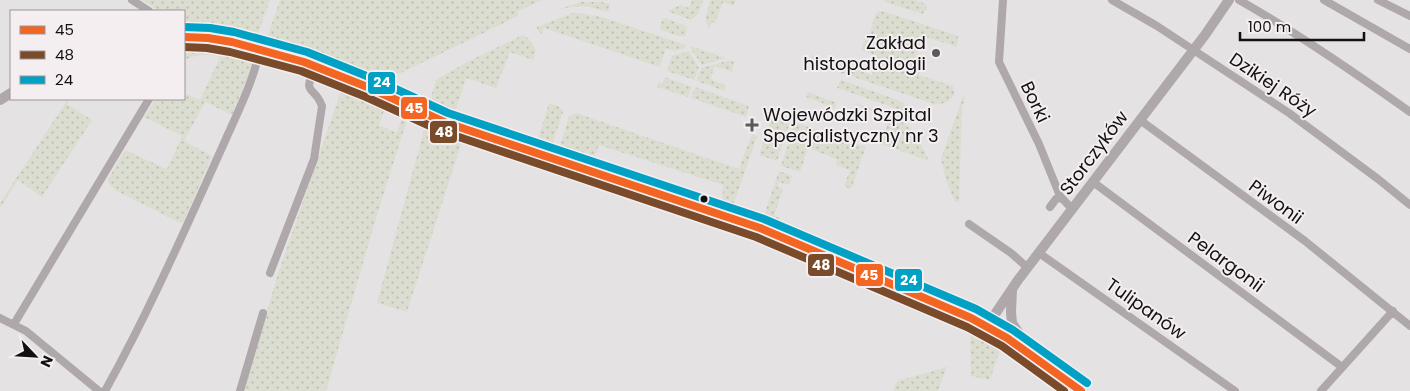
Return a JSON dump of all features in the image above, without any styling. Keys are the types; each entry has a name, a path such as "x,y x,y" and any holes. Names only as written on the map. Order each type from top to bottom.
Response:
{"street":[{"path":"132,0 147,10"},
{"name":"Borki","path":"1003,0 999,62 1039,144 1061,198 1072,209"},
{"name":"Dzikiej Róży","path":"1112,0 1290,113 1410,205"},
{"name":"Storczyków","path":"987,326 1039,253 1229,0"},
{"path":"1239,0 1340,62 1410,112"},
{"path":"1324,0 1410,49"},
{"path":"1378,0 1410,16"},
{"path":"185,30 208,38"},
{"path":"185,37 232,42 259,48 316,66 444,122 758,227 950,308 987,326 1007,338 1080,391"},
{"path":"105,391 144,316 195,208 257,62 259,48"},
{"path":"270,273 314,155 322,106 309,87 316,66"},
{"path":"14,324 148,100"},
{"name":"Piwonii","path":"1140,120 1305,241 1410,326"},
{"name":"Pelargonii","path":"1093,182 1342,366"},
{"path":"1050,207 1056,199 1061,198"},
{"path":"968,224 1011,253 1028,268"},
{"name":"Tulipanów","path":"1039,253 1235,391"},
{"path":"1012,290 1012,323 1035,359"},
{"path":"1321,391 1393,311"},
{"path":"240,391 263,313"},
{"path":"0,318 14,324 43,344 99,391"}],"shaded area":[{"path":"142,0 270,0 257,37 185,25 185,10 157,10"},
{"path":"280,0 543,0 518,11 518,16 403,72 386,77 368,74 267,38"},
{"path":"692,0 703,0 698,14 691,20 667,11 681,5 689,8"},
{"path":"711,0 736,0 734,6 723,2 715,23 712,22 709,28 706,18"},
{"path":"883,0 915,0 926,4 927,9 922,14"},
{"path":"580,2 610,4 608,12 586,6 554,11"},
{"path":"878,11 958,36 957,47 923,36 915,59 923,63 919,75 953,86 955,94 950,99 940,104 934,104 809,62 812,55 872,75 878,56 861,50 867,33 870,34 875,15"},
{"path":"572,13 602,17 686,45 685,48 674,51 666,48 660,67 544,28 541,35 537,29 537,27"},
{"path":"665,18 686,26 685,36 678,36 661,30 662,20"},
{"path":"523,35 529,39 536,50 533,60 510,52 496,88 466,78 454,115 452,116 432,105 432,94 436,80 467,62"},
{"path":"185,42 217,44 255,52 255,55 212,46 185,45"},
{"path":"691,46 726,58 702,65 690,48"},
{"path":"185,49 220,52 254,61 232,115 205,102 184,141 212,156 184,221 180,223 115,190 107,181 125,150 167,169 182,136 144,117 155,100 185,100 185,93 200,100 220,57 202,55 185,60"},
{"path":"689,51 699,68 694,80 667,71 672,56"},
{"path":"730,60 734,62 732,72 715,66 710,79 726,85 724,91 697,81 701,68"},
{"path":"665,77 692,87 688,97 657,87 658,82 663,84"},
{"path":"841,80 898,100 918,114 918,116 837,88"},
{"path":"695,87 749,106 746,117 691,98"},
{"path":"342,88 386,105 379,125 397,133 403,114 407,120 376,218 326,391 244,391 277,277"},
{"path":"808,92 837,103 835,108 806,97"},
{"path":"963,96 965,97 962,108 959,202 955,202 946,181 941,159"},
{"path":"67,100 69,100 67,104 92,120 42,197 18,180 0,208 0,203"},
{"path":"549,103 560,107 563,112 552,145 543,149 536,146"},
{"path":"855,103 886,113 902,121 916,136 929,161 881,144 890,117 855,105"},
{"path":"576,113 739,169 752,134 757,136 733,206 722,202 723,185 599,145 592,164 570,157 563,147 560,146 569,116"},
{"path":"772,116 790,122 777,161 759,155"},
{"path":"407,120 463,138 407,312 377,303 424,130"},
{"path":"795,122 866,147 851,189 844,186 850,170 836,165 837,159 808,148 800,172 781,166"},
{"path":"779,171 792,176 789,185 779,182 777,187 783,189 774,216 780,218 779,224 776,227 762,221"},
{"path":"970,327 1001,346 990,380 971,376"},
{"path":"947,367 938,391 893,391 897,381"}],"transit line":[{"name":"24","path":"185,27 210,28 234,32 307,52 374,79 448,113 764,219 976,309 1013,330 1087,383"},
{"name":"45","path":"185,37 232,42 304,62 370,88 444,122 760,228 971,318 1007,338 1081,391"},
{"name":"48","path":"185,47 230,52 301,71 366,97 441,131 756,237 967,327 1002,346 1064,391"}],"place":[{"name":"Zakład histopatologii","path":"936,53"},
{"name":"Wojewódzki Szpital Specjalistyczny nr 3","path":"752,125"}]}
